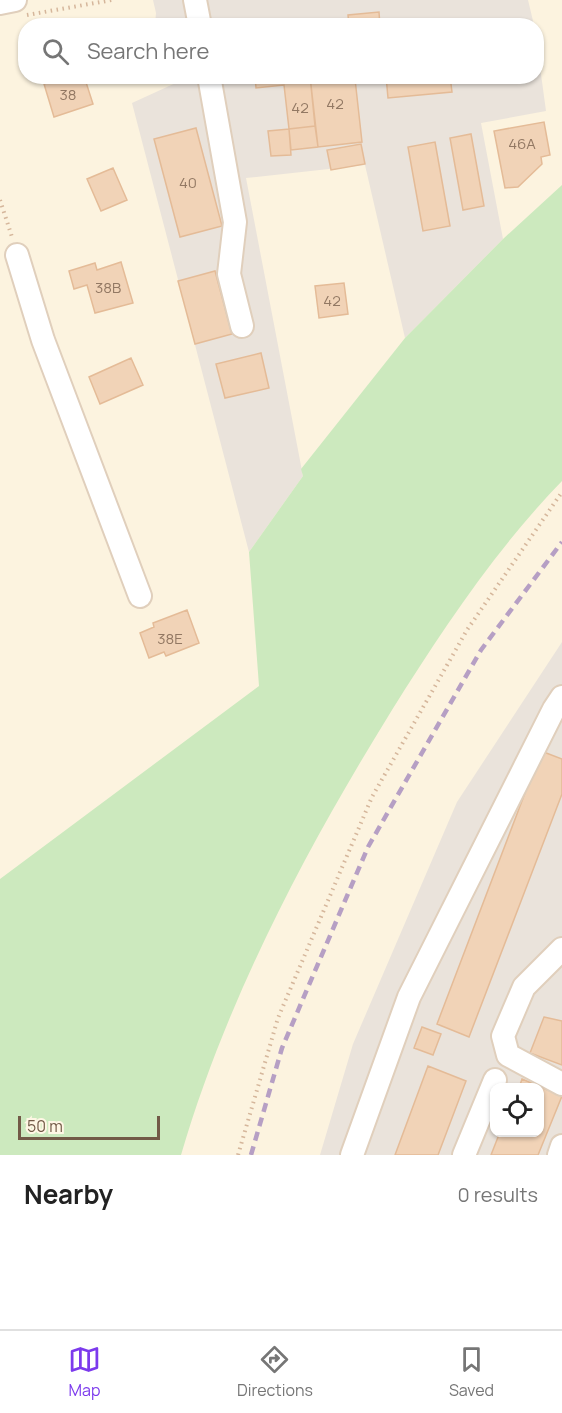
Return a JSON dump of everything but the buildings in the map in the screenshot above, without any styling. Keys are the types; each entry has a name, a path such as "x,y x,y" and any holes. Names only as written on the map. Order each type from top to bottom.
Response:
{"street":[{"path":"195,0 198,18"},
{"path":"0,3 19,8"},
{"path":"210,84 236,222 229,274 242,326"},
{"path":"17,255 43,340 140,596"},
{"path":"352,1155 410,997 562,697"},
{"path":"562,949 524,987 503,1036 508,1055 562,1084"},
{"path":"464,1155 495,1080"},
{"path":"559,1155 562,1146"}],"path":[{"path":"19,8 112,0"},
{"path":"0,200 17,255"},
{"path":"238,1155 278,1018 372,798 467,630 562,492"}],"shaded area":[{"path":"153,0 528,0 532,18 156,18"},
{"path":"173,84 542,84 546,111 481,123 503,239 405,338 365,165 246,178 303,476 249,552 132,103"},
{"path":"562,642 562,1155 320,1155 353,1044 457,802"}],"green space":[{"path":"562,185 562,481 492,562 450,620 392,710 329,816 245,982 221,1039 181,1155 0,1155 0,879 259,686 249,552 303,476 301,469 405,338 503,239"}],"railway":[{"path":"251,1155 282,1048 368,847 481,650 562,542"}]}
